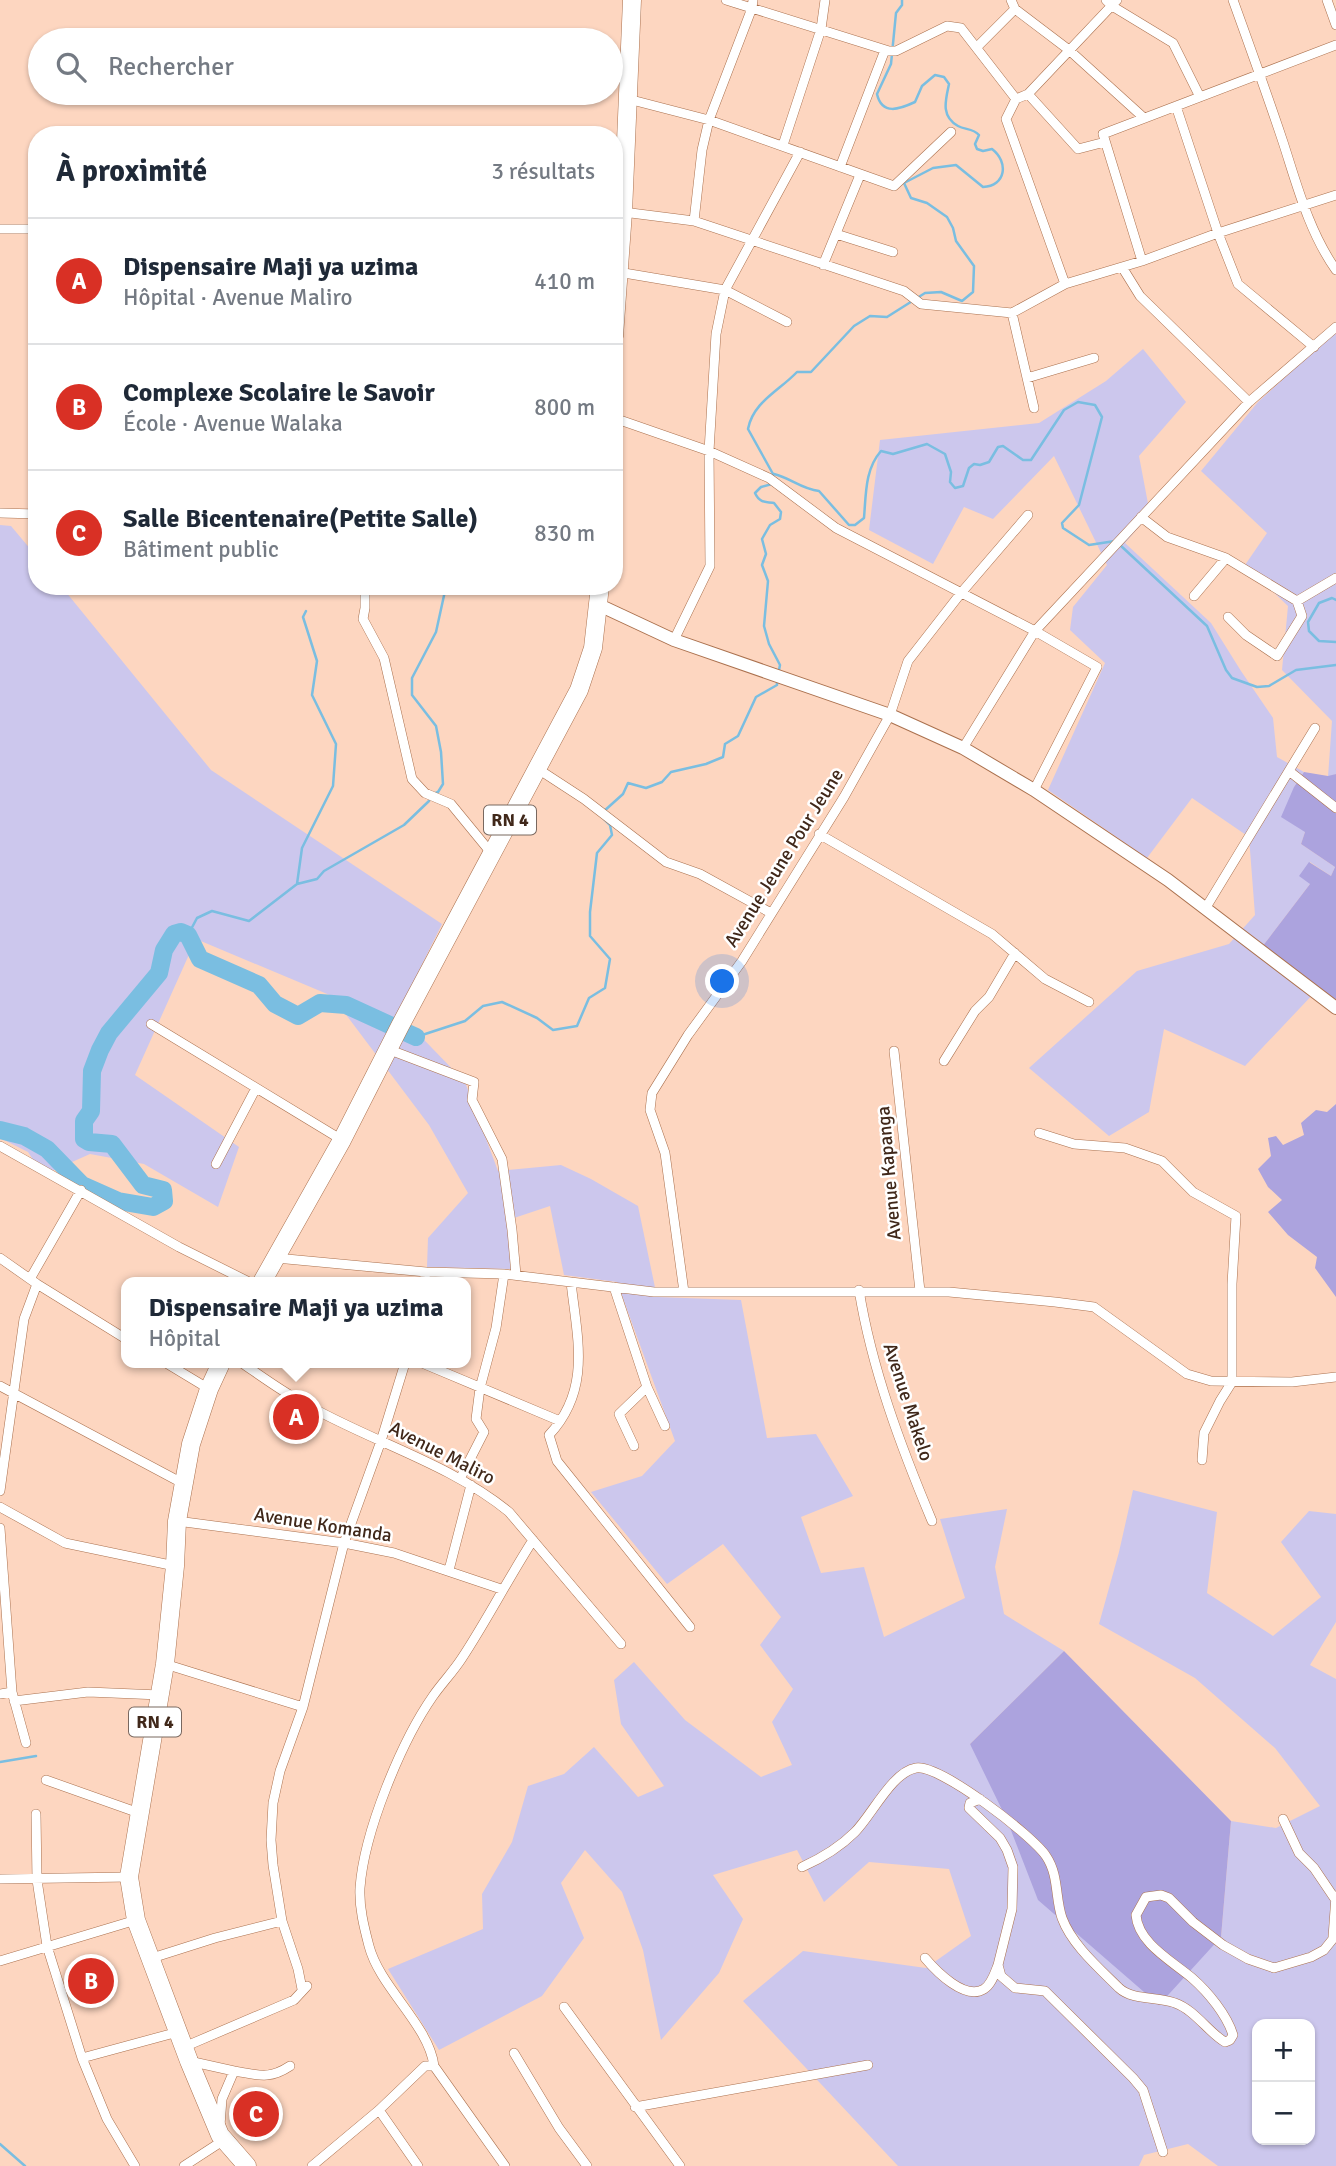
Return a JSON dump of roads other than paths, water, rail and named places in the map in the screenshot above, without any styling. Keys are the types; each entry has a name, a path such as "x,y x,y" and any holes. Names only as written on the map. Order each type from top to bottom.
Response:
{"highway":[{"path":"623,149 632,0"},
{"name":"RN 4","path":"265,1277 342,1140 579,690 593,648 600,595"},
{"name":"RN 4","path":"219,1368 191,1444 177,1521 165,1664 129,1877 136,1920 184,2047 222,2137 247,2166"}],"street":[{"path":"726,0 752,4 890,51 947,26 961,28 1016,99"},
{"path":"783,145 821,29 825,0"},
{"path":"1233,0 1304,205 1320,244 1336,270"},
{"path":"1326,0 1336,25"},
{"path":"1065,284 1006,119 1016,99 1028,93 1112,2 1172,43 1200,97"},
{"path":"694,221 702,150 709,120 752,4"},
{"path":"977,47 1013,4 1144,118"},
{"path":"1142,261 1103,134 1336,45"},
{"path":"840,167 890,51"},
{"path":"1028,93 1079,149 1105,142"},
{"path":"627,99 709,120 894,186 951,132"},
{"path":"1176,106 1218,233 1238,284 1314,347"},
{"path":"674,640 710,566 709,451 716,334 725,290 800,152"},
{"path":"823,265 860,174"},
{"path":"623,213 694,221 904,291 921,304 1012,313 1065,284 1142,261 1336,195"},
{"path":"0,229 28,229"},
{"path":"836,233 893,252"},
{"path":"1122,267 1140,296 1249,402"},
{"path":"623,273 725,290 787,322"},
{"path":"1012,313 1034,408"},
{"path":"963,748 1035,631 1249,402 1336,327"},
{"path":"1027,378 1094,358"},
{"path":"623,421 709,451 773,481 836,528 1035,631 1097,667 1034,789"},
{"path":"0,513 28,514"},
{"name":"Avenue Jeune Pour Jeune","path":"684,1292 665,1153 650,1110 652,1093 688,1035 742,961 844,797 890,715 908,661 1028,514"},
{"path":"1141,517 1167,537 1226,558 1297,601 1302,616 1277,656 1246,635 1228,617"},
{"path":"1194,596 1226,558"},
{"path":"1297,601 1336,578"},
{"path":"365,595 363,619 384,658 412,779 425,793 451,804 492,854"},
{"path":"599,605 674,640 890,715 963,748 1034,789 1168,880 1336,1008"},
{"path":"1205,909 1315,728"},
{"path":"538,769 584,799 666,862 700,874 771,912"},
{"path":"1289,771 1336,808"},
{"path":"819,834 992,934 1045,979 1089,1002"},
{"path":"944,1061 975,1011 989,997 1015,953"},
{"path":"152,1024 342,1140"},
{"path":"394,1039 474,1083 472,1100 502,1159 516,1275"},
{"name":"Avenue Kapanga","path":"894,1051 920,1291"},
{"path":"216,1164 256,1088"},
{"path":"1040,1133 1074,1144 1125,1148 1162,1161 1193,1192 1236,1216 1232,1284 1232,1382 1204,1433 1202,1460"},
{"path":"0,1146 179,1247 238,1277"},
{"path":"0,1491 24,1319 34,1282 81,1191"},
{"path":"0,1258 121,1336"},
{"path":"276,1258 426,1272 516,1275 654,1292 920,1291 1094,1307 1187,1374 1211,1381 1292,1382 1336,1377"},
{"path":"425,1277 426,1272"},
{"path":"460,1479 484,1432 476,1419 480,1388 496,1328 504,1274"},
{"path":"571,1282 580,1349 579,1363 575,1394 561,1421 549,1435 557,1461 690,1627"},
{"path":"614,1287 647,1387 665,1426"},
{"name":"Avenue Makelo","path":"859,1290 863,1314 896,1433 932,1521"},
{"path":"174,1368 209,1389"},
{"name":"Avenue Maliro","path":"250,1368 301,1402 471,1485 509,1512 621,1644"},
{"path":"82,2058 184,2047 294,2000 307,1986 302,1989 282,1922 272,1865 273,1803 280,1771 303,1707 344,1543 381,1441 403,1368"},
{"path":"434,1368 561,1421"},
{"path":"0,1386 184,1484"},
{"path":"634,1447 619,1414 647,1387"},
{"path":"449,1570 471,1485"},
{"path":"0,1507 65,1543 175,1566"},
{"name":"Avenue Komanda","path":"177,1521 344,1543 394,1553 502,1589"},
{"path":"0,1528 2,1596 13,1697 26,1744"},
{"path":"505,2166 434,2066 432,2051 388,1986 370,1949 360,1890 371,1834 406,1740 433,1696 461,1660 533,1540"},
{"path":"165,1664 303,1707"},
{"path":"0,1695 13,1697 88,1692 160,1695"},
{"path":"802,1867 829,1854 856,1831 904,1772 918,1767 932,1770 980,1799 1030,1838 1047,1858 1055,1877 1062,1918 1074,1939 1122,1991 1176,2003 1206,2023 1225,2042 1233,2035 1216,2004 1195,1980 1156,1950 1140,1929 1136,1915 1146,1897 1154,1895 1169,1898 1193,1922 1223,1945 1248,1959 1274,1968 1311,1957 1324,1950 1335,1936 1335,1898 1314,1868 1299,1853 1283,1819"},
{"path":"46,1780 139,1813"},
{"path":"925,1958 951,1983 975,1992 989,1985 998,1965 1012,1909 1013,1867 1000,1838 969,1808 970,1803 980,1799"},
{"path":"36,1814 37,1880 47,1946 82,2058 107,2119 135,2166"},
{"path":"0,1879 129,1877"},
{"path":"0,1961 136,1920"},
{"path":"152,1958 215,1938 282,1922"},
{"path":"998,1965 1001,1976 1015,1988 1045,1991 1133,2078 1143,2090 1163,2151"},
{"path":"564,2007 680,2166"},
{"path":"184,2047 234,2071 264,2076 278,2074 290,2066"},
{"path":"514,2053 559,2127 587,2166"},
{"path":"635,2107 868,2065"},
{"path":"312,2166 379,2110 425,2066 434,2066"},
{"path":"184,2166 222,2137 222,2099 234,2071"},
{"path":"379,2110 418,2166"}],"waterway":[{"path":"773,478 748,429 761,404 797,372 811,372 854,326 870,316 887,317 925,293 941,292 962,301 973,292 974,266 956,241 947,217 927,203 911,198 904,183 933,168 956,165 983,187 991,186 1000,178 1003,166 992,149 977,149 977,133 952,122 946,112 949,84 944,77 935,75 922,86 915,102 903,107 887,108 879,101 877,94 891,64 896,13 902,0"},
{"path":"774,474 819,491 849,525 855,525 864,518 869,474 881,451 893,454 927,444 945,454 951,472 950,482 955,488 963,486 969,468 974,464 989,462 998,447 1003,446 1023,460 1031,460 1064,410 1078,402 1095,405 1102,417 1079,505 1062,523 1063,528 1089,545 1115,541"},
{"path":"772,484 761,487 755,493 762,501 774,503 781,512 780,519 770,525 762,539 766,554 762,565 768,581 764,626 769,644 780,665 779,670"},
{"path":"1120,545 1207,626 1232,678 1257,687 1269,686 1296,670 1336,665"},
{"path":"433,794 438,792 443,784 441,752 436,726 412,695 412,678 436,632 444,595"},
{"path":"1336,600 1332,598 1319,603 1308,622 1309,631 1319,641 1336,642"},
{"path":"297,884 302,848 333,786 336,744 312,695 317,661 303,617 306,611"},
{"path":"603,812 623,794 628,783 646,788 662,782 671,772 723,757 725,744 738,736 756,697 777,685 777,680"},
{"path":"188,935 197,918 212,911 249,921 297,884 317,879 324,871 404,825 429,801"},
{"path":"416,1037 465,1021 483,1006 502,1002 537,1018 553,1030 577,1026 589,998 605,988 610,959 590,936 597,853 612,835 610,825 604,819"},
{"path":"0,1130 24,1136 47,1149 82,1185 118,1201 153,1207 164,1201 163,1190 143,1185 112,1144 84,1139 84,1121 91,1111 92,1071 100,1050 109,1033 159,973 164,950 174,934 181,932 188,935 200,959 259,985 275,1004 298,1016 320,1003 346,1005 416,1037"},
{"path":"0,1762 36,1756"},
{"path":"0,2144 25,2166"}],"place":[{"name":"Dispensaire Maji ya uzima","path":"296,1417"},
{"name":"Complexe Scolaire le Savoir","path":"91,1981"},
{"name":"Salle Bicentenaire(Petite Salle)","path":"256,2114"}]}
